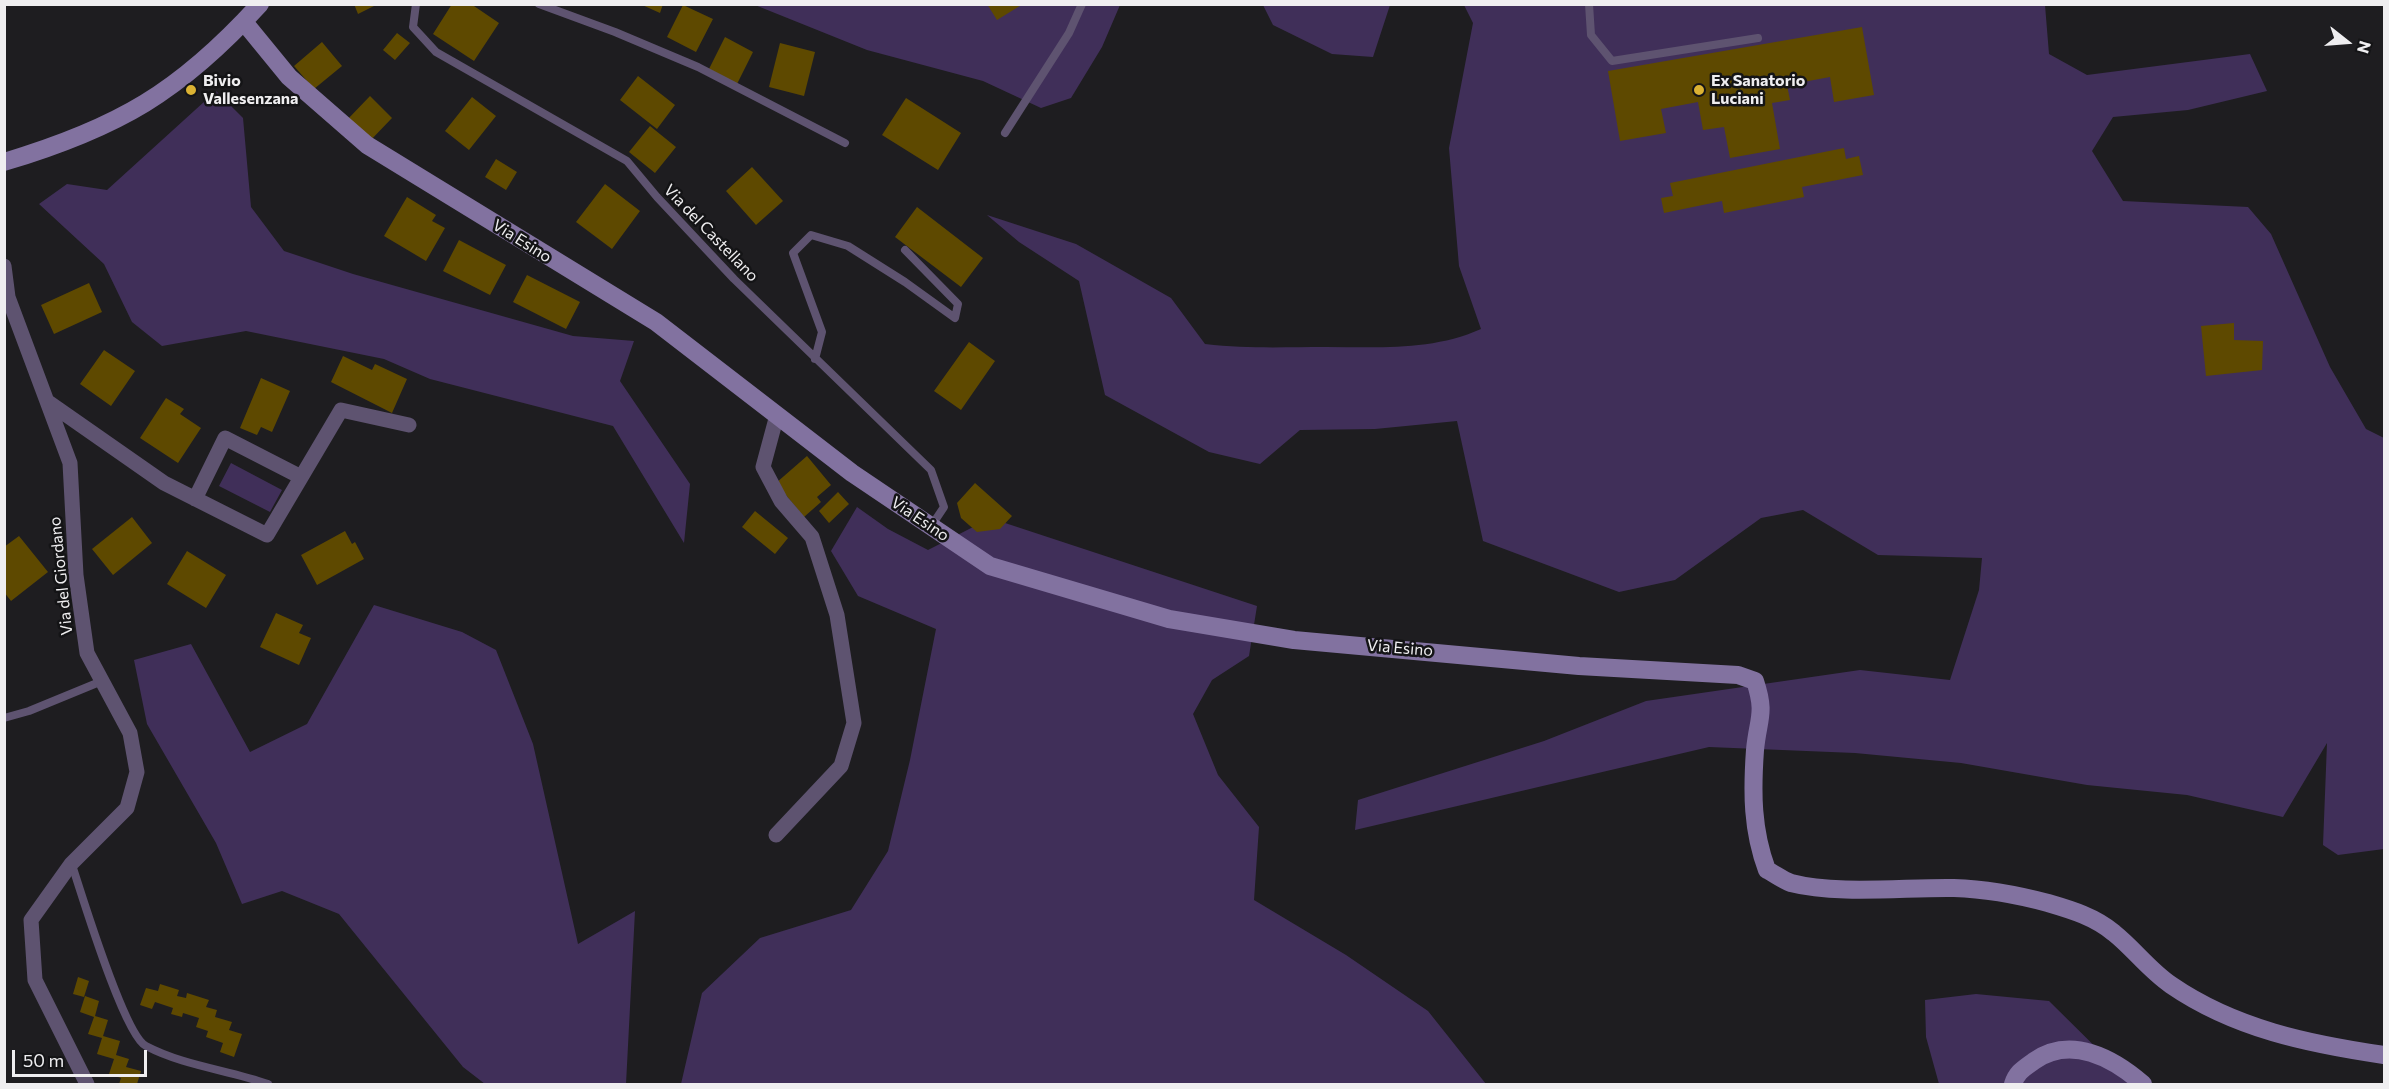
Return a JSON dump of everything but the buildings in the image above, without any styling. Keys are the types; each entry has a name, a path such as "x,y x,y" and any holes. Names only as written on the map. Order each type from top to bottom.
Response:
{"street":[{"path":"4,162 76,138 144,106 199,66 260,4"},
{"name":"Via Esino","path":"244,22 289,77 367,145 656,322 852,473 990,566 1169,619 1294,640 1579,666 1738,675 1755,681 1763,706 1756,747 1752,799 1757,843 1767,870 1790,882 1821,887 1955,888 2006,893 2048,903 2086,915 2114,933 2170,984 2215,1011 2264,1031 2385,1055"},
{"name":"Via del Giordano","path":"4,266 8,297 70,463 76,575 87,653 130,733 137,772 127,808 71,864 32,920 35,980 87,1084"},
{"path":"48,402 164,483 267,536 341,410 409,424"},
{"path":"776,835 841,766 854,723 837,615 812,537 782,501 763,467 777,415"},
{"path":"195,499 225,438 301,477"},
{"path":"2013,1084 2017,1073 2044,1054 2071,1048 2103,1055 2143,1084"}],"lane":[{"name":"Via del Castellano","path":"416,4 413,27 436,51 627,161 657,197 726,270 931,471 945,507 931,526"},
{"path":"539,4 615,32 698,67 845,143"},
{"path":"1005,133 1069,33 1082,4"},
{"path":"1589,4 1591,35 1612,61 1758,38"},
{"path":"815,359 822,332 793,253 811,235 848,246 905,282 955,318 958,304 905,250"},
{"path":"4,717 29,711 102,681"},
{"path":"71,864 121,1006 143,1045 187,1062 268,1084"}],"shaded area":[{"path":"755,5 1120,5 1102,47 1071,98 1041,108 983,81 867,50"},
{"path":"1263,5 1390,5 1373,57 1332,54 1273,25"},
{"path":"1464,5 2045,5 2049,54 2087,75 2250,54 2267,91 2188,110 2113,117 2092,151 2123,201 2248,207 2271,234 2330,367 2366,429 2384,438 2384,849 2338,855 2323,845 2327,743 2283,817 2187,795 2087,785 1961,763 1855,753 1709,747 1355,830 1358,800 1544,741 1646,701 1860,670 1950,680 1979,590 1982,558 1878,555 1803,510 1761,518 1675,580 1619,592 1483,541 1457,421 1375,429 1300,430 1260,464 1209,452 1105,395 1079,281 1019,242 987,215 1076,244 1171,298 1205,344 1236,347 1405,346 1444,341 1481,329 1459,266 1449,148 1473,23"},
{"path":"216,91 243,118 251,207 284,251 353,274 573,336 634,341 620,381 690,484 684,543 613,426 430,379 384,359 246,331 162,346 132,322 104,264 39,204 67,184 107,190"},
{"path":"231,463 282,490 270,512 219,486"},
{"path":"857,507 888,529 928,550 979,524 999,521 1257,606 1249,656 1212,680 1193,714 1218,775 1259,827 1254,900 1346,955 1428,1011 1486,1084 681,1084 702,993 760,938 851,910 888,851 910,760 936,629 858,596 831,551"},
{"path":"374,605 462,632 496,650 533,744 578,944 635,911 626,1084 485,1084 463,1067 339,914 282,891 242,904 216,843 147,724 134,660 191,644 250,752 307,724"},
{"path":"1976,994 2049,1001 2133,1084 1939,1084 1926,1037 1925,1000"}],"place":[{"name":"Bivio Vallesenzana","path":"191,90"},
{"name":"Ex Sanatorio Luciani","path":"1699,90"}]}
